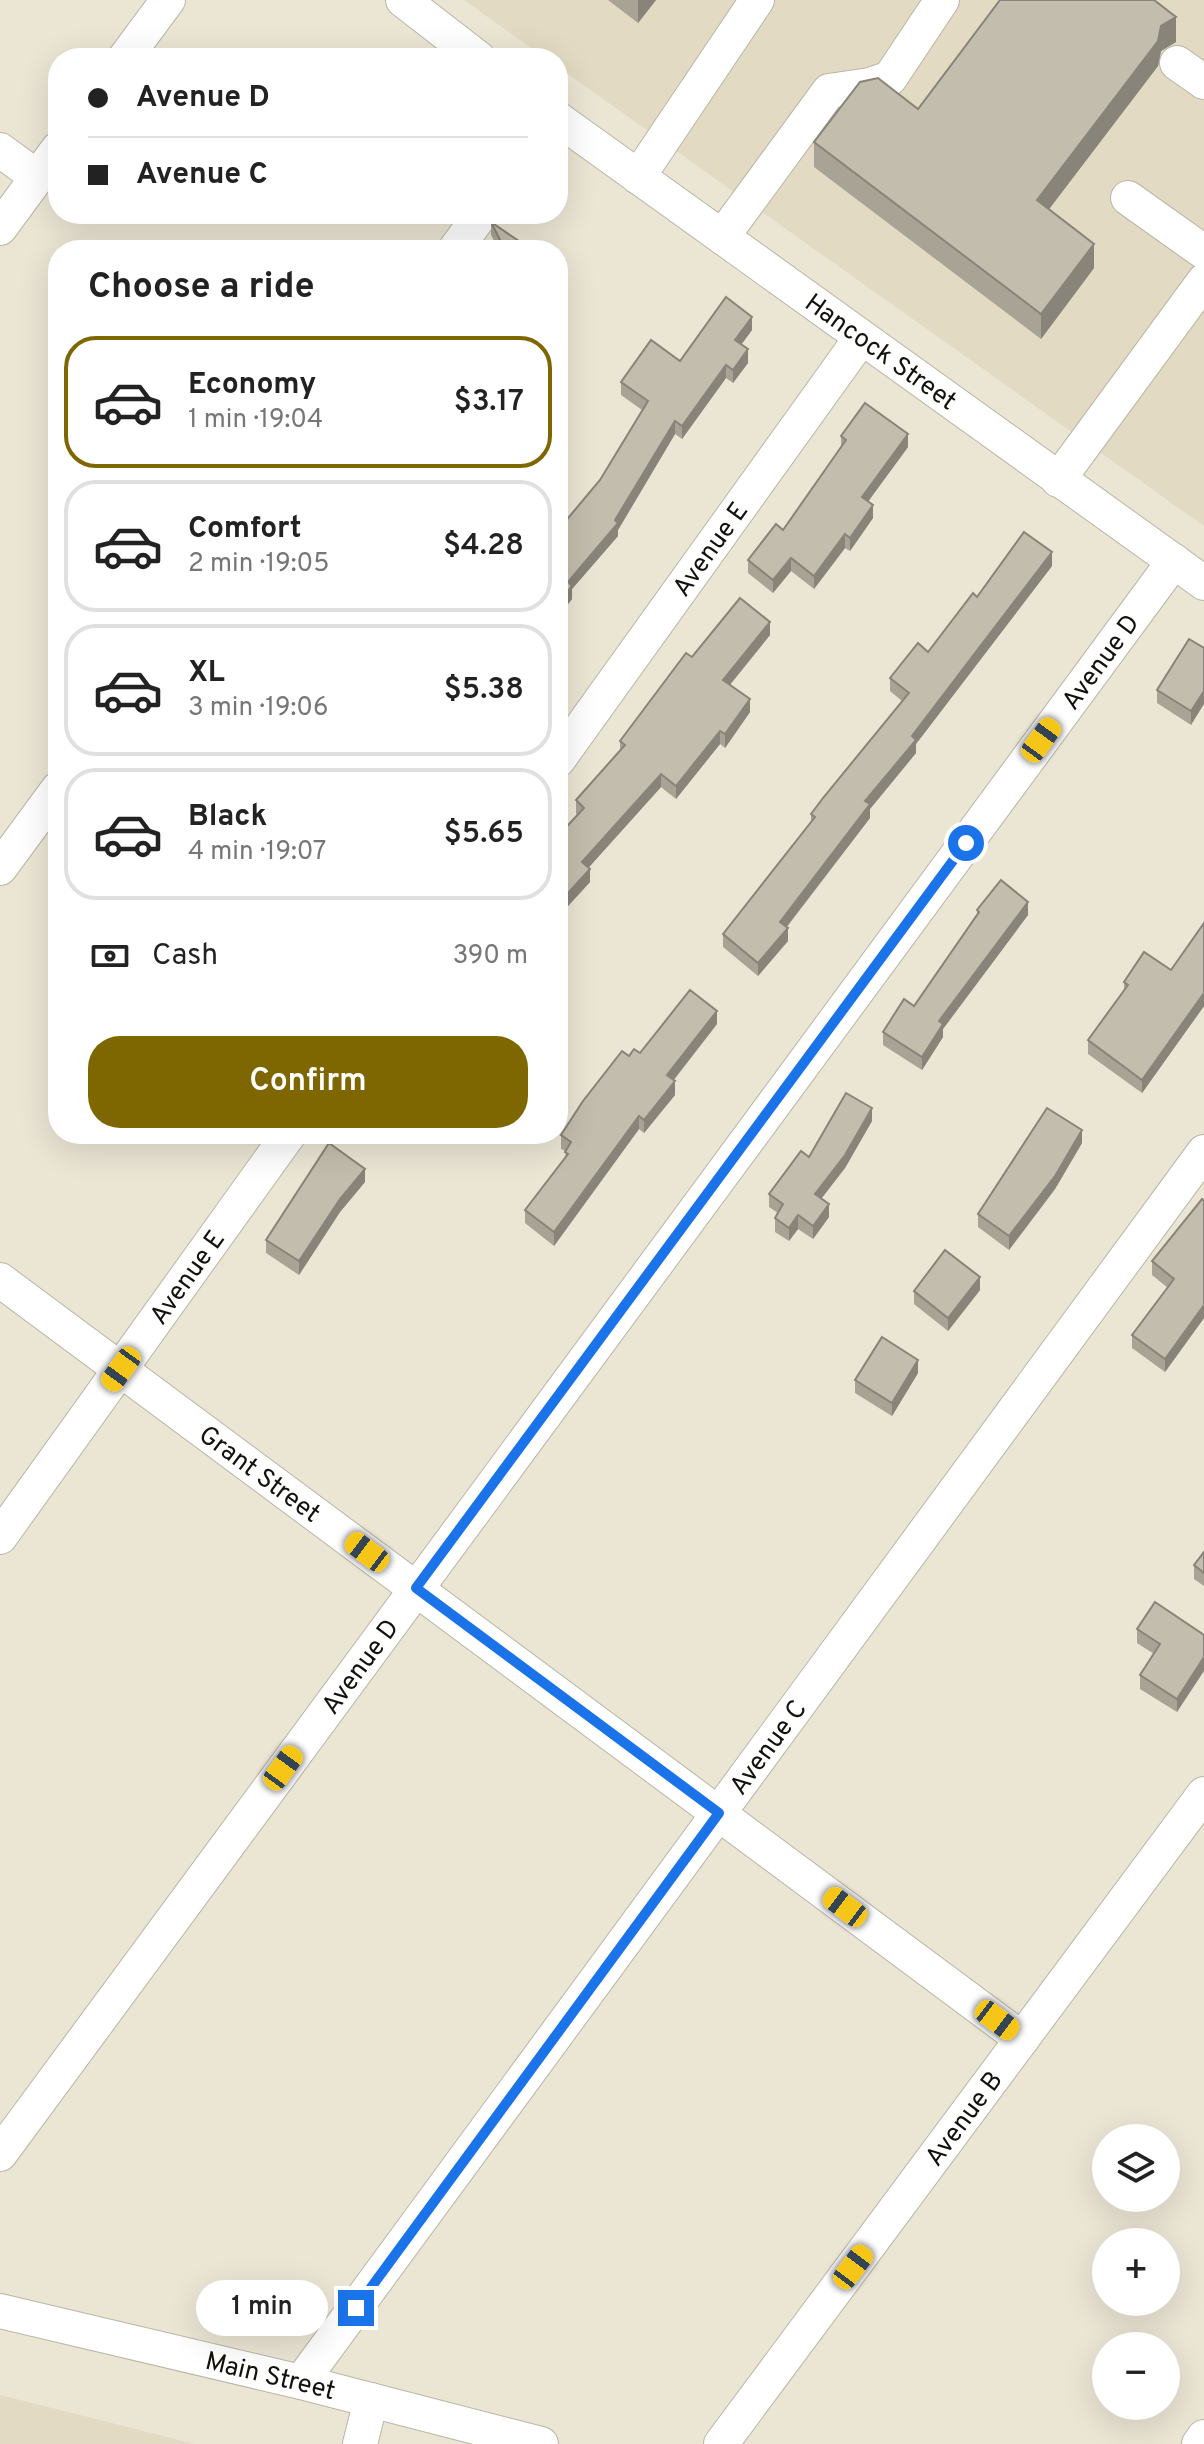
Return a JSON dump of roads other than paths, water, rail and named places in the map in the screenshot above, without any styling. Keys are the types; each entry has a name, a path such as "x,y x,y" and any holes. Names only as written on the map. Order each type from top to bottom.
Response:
{"street":[{"path":"132,48 168,0"},
{"path":"403,0 465,48"},
{"path":"638,177 757,0"},
{"path":"722,237 829,91 870,85 890,78 942,0"},
{"name":"Hancock Street","path":"568,126 1204,583"},
{"path":"0,150 37,177"},
{"path":"0,228 48,162"},
{"path":"1128,198 1204,252"},
{"path":"1058,480 1199,299"},
{"name":"Avenue E","path":"568,746 861,338"},
{"name":"Avenue D","path":"0,2154 1174,561"},
{"path":"0,868 48,803"},
{"name":"Avenue E","path":"0,1537 282,1144"},
{"name":"Avenue C","path":"301,2382 1204,1152"},
{"name":"Grant Street","path":"0,1280 1022,2039"},
{"name":"Avenue B","path":"721,2444 1204,1794"},
{"name":"Main Street","path":"0,2311 301,2382 541,2444"},
{"path":"360,2444 371,2400"},
{"path":"1199,2444 1204,2437"}]}
